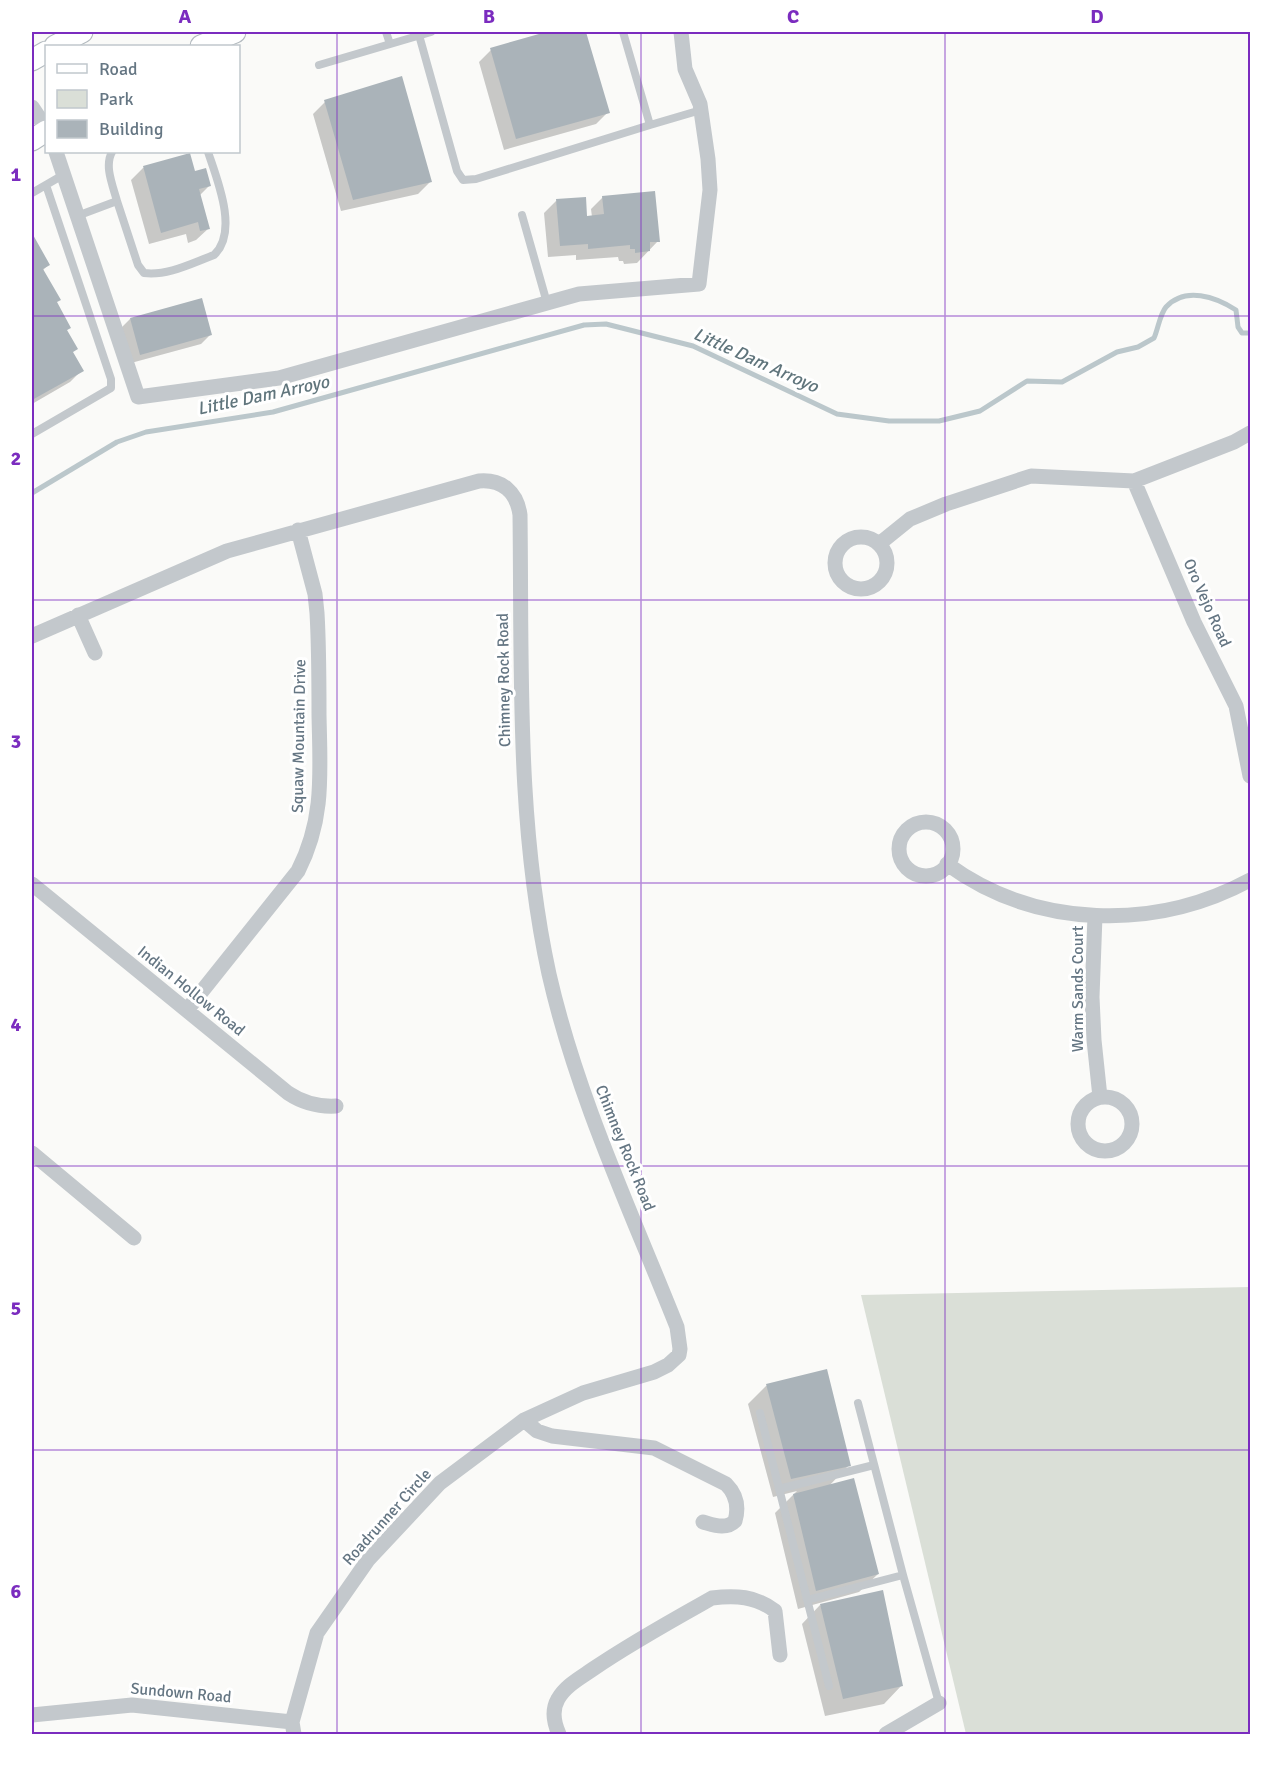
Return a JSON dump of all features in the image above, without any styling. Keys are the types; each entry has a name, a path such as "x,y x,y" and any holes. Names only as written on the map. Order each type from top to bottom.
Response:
{"main road":[{"path":"57,45 82,32"},
{"path":"203,45 235,32"},
{"path":"32,60 45,52"},
{"path":"32,140 45,131"}],"street":[{"path":"56,153 138,397 279,378 579,294 699,284 710,190 701,110 685,69 681,32"},
{"path":"32,107 45,128"},
{"path":"879,544 910,519 946,504 1031,476 1134,481 1234,442 1251,433"},
{"name":"Chimney Rock Road","path":"32,636 210,557 298,530 479,481 500,483 511,491 517,501 520,514 524,776 530,860 541,935 560,1018 579,1080 677,1327 680,1341 679,1355"},
{"name":"Oro Vejo Road","path":"1134,481 1194,622 1236,706 1251,776"},
{"name":"Squaw Mountain Drive","path":"187,1010 298,871 316,824 320,782 318,614 298,530"},
{"path":"78,615 95,653"},
{"path":"947,864 980,885 1020,902 1056,912 1095,916 1164,911 1212,897 1251,880"},
{"name":"Indian Hollow Road","path":"32,884 296,1098 315,1105 336,1107"},
{"name":"Warm Sands Court","path":"1095,916 1092,998 1100,1097"},
{"path":"32,1153 134,1238"},
{"name":"Roadrunner Circle","path":"293,1728 317,1633 368,1560 441,1483 524,1420 584,1393 654,1372 668,1365 679,1355"},
{"path":"524,1420 537,1431 552,1436 654,1448 726,1484 736,1502 735,1521 732,1524 721,1526 703,1522"},
{"path":"559,1734 554,1723 554,1712 557,1700 568,1686 622,1649 712,1598 728,1596 750,1598 766,1604 775,1611 780,1655"},
{"path":"886,1734 939,1703"},
{"name":"Sundown Road","path":"32,1715 132,1705 293,1728"}],"lane":[{"path":"386,32 390,44"},
{"path":"319,65 431,32"},
{"path":"623,32 650,125"},
{"path":"419,35 457,171 463,180 476,179 701,110"},
{"path":"112,153 109,166 117,201 138,265 144,273 155,274 214,255 224,242 226,228 224,209 208,153"},
{"path":"32,193 63,175"},
{"path":"32,434 111,388 111,379 45,185"},
{"path":"77,216 117,201"},
{"path":"522,215 547,303"},
{"path":"858,1403 939,1703"},
{"path":"760,1413 830,1686"},
{"path":"779,1489 874,1465"},
{"path":"807,1600 903,1575"}],"green space":[{"path":"1250,1287 1250,1734 966,1734 861,1295"}],"building":[{"path":"546,32 586,32 610,113 516,139 490,48"},
{"path":"402,76 432,182 353,200 324,100"},
{"path":"190,153 195,171 206,168 211,186 199,189 210,229 200,231 198,222 161,233 143,166"},
{"path":"655,191 660,242 650,242 650,251 635,253 635,249 630,249 630,245 588,249 588,244 560,246 556,199 586,197 587,216 604,214 602,196"},
{"path":"32,233 50,265 43,269 61,300 57,302 71,328 67,330 78,349 73,352 84,371 32,400"},
{"path":"202,298 212,335 140,355 130,318"},
{"path":"827,1369 851,1466 791,1479 766,1384"},
{"path":"854,1478 879,1574 816,1591 793,1494"},
{"path":"883,1590 903,1686 843,1699 820,1604"}],"waterway":[{"name":"Little Dam Arroyo","path":"32,493 117,442 146,432 273,412 584,325 606,324 693,346 837,414 889,421 939,421 980,411 1027,381 1062,382 1117,352 1138,347 1154,338 1166,307 1182,297 1201,296 1228,305 1236,310 1238,327 1242,333 1250,333"}]}
